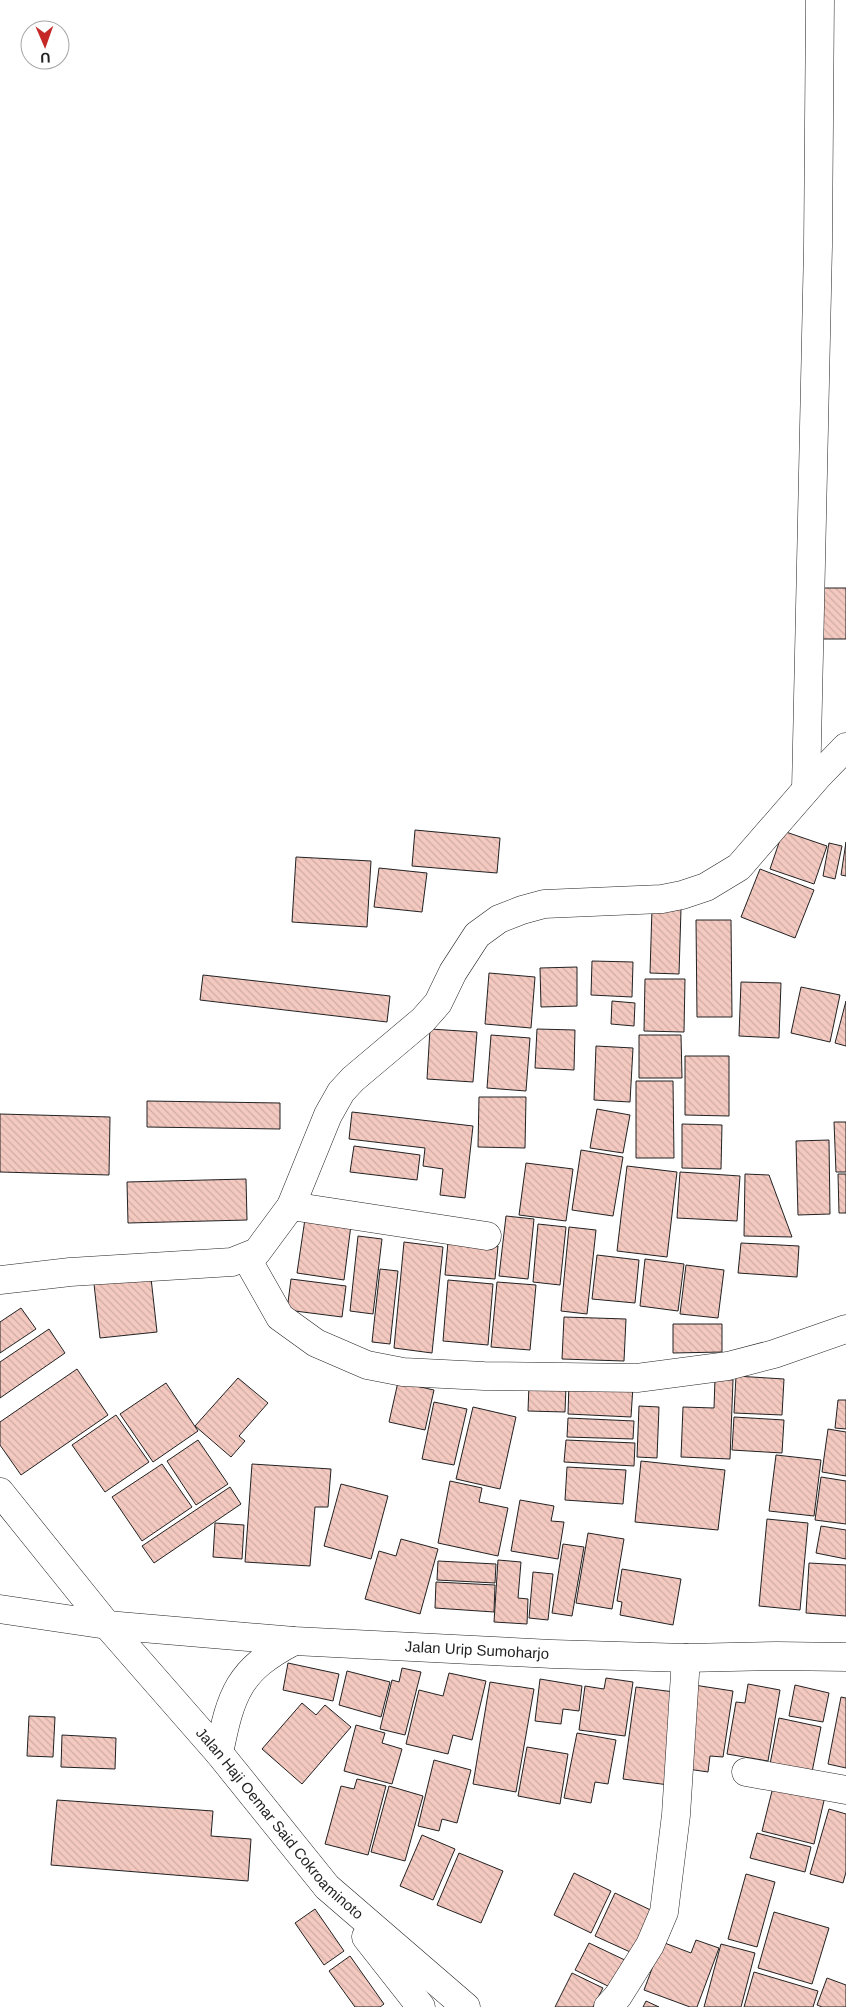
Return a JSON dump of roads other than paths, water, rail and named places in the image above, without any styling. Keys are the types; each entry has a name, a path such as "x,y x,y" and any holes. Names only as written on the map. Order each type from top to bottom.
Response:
{"street":[{"path":"806,789 818,246 820,0"},
{"path":"0,1280 70,1272 232,1262 257,1252 291,1206 328,1115 342,1092 353,1079 423,1020 438,1003 452,972 477,935 499,919 544,904 662,899 706,887 738,867 806,789 846,747"},
{"path":"291,1206 487,1236"},
{"path":"246,1257 280,1317 316,1343 366,1365 403,1372 484,1376 637,1378 728,1366 774,1354 846,1329"},
{"name":"Jalan Haji Oemar Said Cokroaminoto","path":"0,1492 107,1625 220,1753 327,1887 466,2007"},
{"name":"Jalan Urip Sumoharjo","path":"0,1609 107,1625 294,1641 552,1654 686,1658 846,1657"},
{"path":"220,1753 226,1717 239,1686 247,1675 274,1651 294,1641"},
{"path":"608,2007 618,1996 650,1946 664,1912 676,1815 686,1658"},
{"path":"746,1772 846,1790"},
{"path":"327,1887 422,2007"}]}
